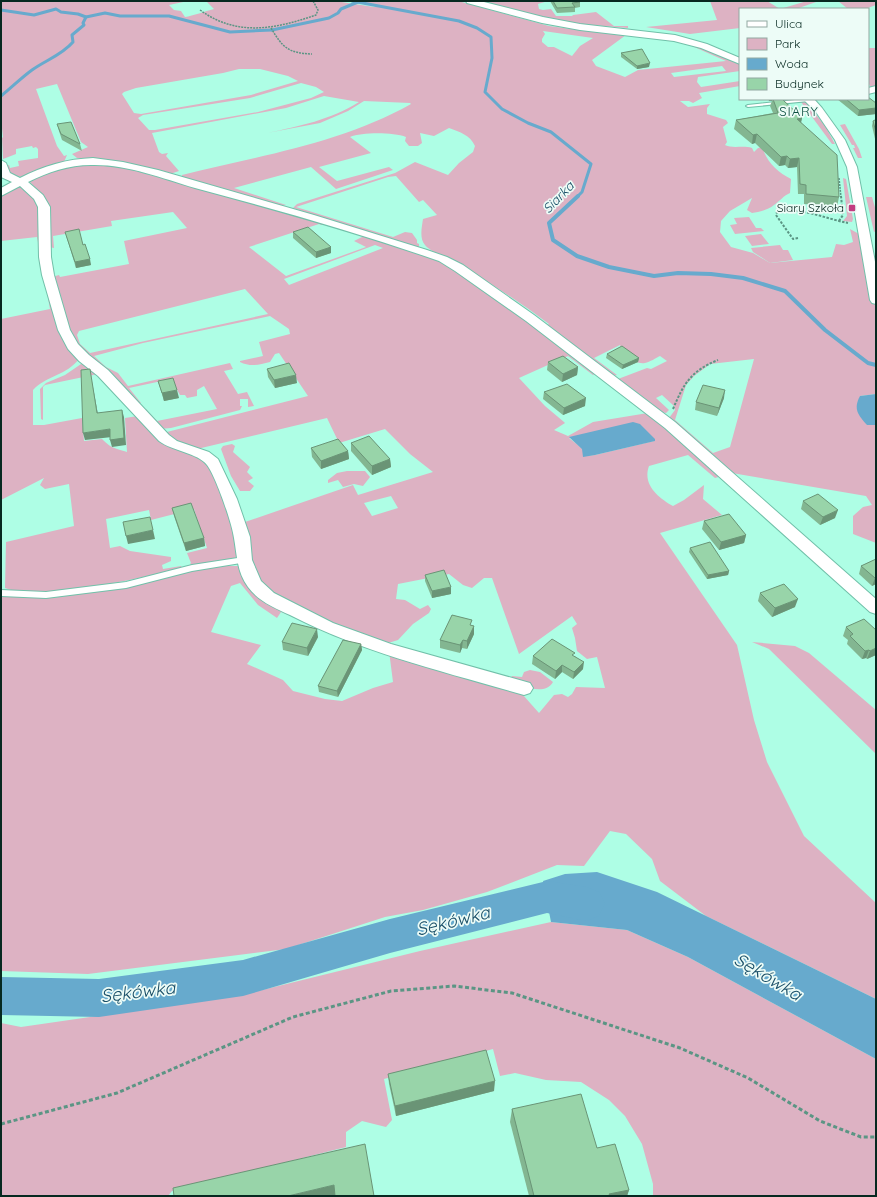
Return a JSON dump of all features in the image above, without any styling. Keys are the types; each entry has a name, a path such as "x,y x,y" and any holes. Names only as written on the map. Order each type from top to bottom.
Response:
{"street":[{"path":"470,1 542,20 580,27 675,38 704,46 739,61"},
{"path":"809,100 822,100"},
{"path":"809,100 840,140 852,167 872,255 876,300"},
{"path":"1,193 19,181 55,167 78,162 99,162 168,177 284,208 379,237 443,259 459,268 530,318 670,425 876,608"},
{"path":"1,163 3,176 19,181 39,197 44,207 47,272 64,330 84,358 103,373 164,438 172,444 204,455 213,462 232,507 242,537 244,560 254,584 268,597 327,627 387,649 524,688"}],"lane":[{"path":"748,106 809,100"},
{"path":"1,593 46,595 126,585 192,568 244,560"}],"path":[{"path":"200,10 220,24 236,27 271,28 316,15 318,10 313,1"},
{"path":"271,28 284,49 298,53 312,54"},
{"path":"798,238 793,239 776,215 777,212 791,211 853,223"},
{"path":"839,221 843,215"},
{"path":"673,409 683,384 691,375 718,360"},
{"path":"1,1124 117,1093 293,1017 391,991 454,986 512,993 680,1048 748,1078 820,1121 861,1137 876,1137"}],"green space":[{"path":"1,1 188,1 169,5 174,10 181,11 185,17 214,9 207,2 212,1 335,1 374,7 387,7 356,1 458,1 549,26 571,29 624,32 692,44 739,64 739,71 698,77 697,82 701,87 739,81 739,86 699,93 702,98 693,103 689,101 680,101 688,107 710,104 707,108 707,114 726,120 728,123 723,127 727,142 725,145 731,147 749,147 752,148 754,152 758,148 768,146 773,149 764,152 775,168 791,179 790,193 769,208 752,213 747,210 752,198 730,211 721,221 720,232 731,247 753,253 770,263 832,257 836,244 844,245 853,242 850,229 859,234 865,266 876,309 876,394 860,396 867,425 876,425 876,543 853,534 853,516 863,507 872,505 866,496 732,473 669,418 675,410 674,406 662,395 656,398 669,410 666,413 661,412 618,379 647,368 651,369 667,361 660,356 647,362 641,363 633,361 620,345 594,358 617,375 613,376 545,326 549,324 519,302 467,269 428,248 422,239 421,232 423,219 437,215 423,200 419,202 396,176 388,177 296,207 393,237 405,232 412,233 419,244 419,248 293,208 297,204 395,173 415,162 448,175 459,163 473,152 475,146 473,142 464,134 449,128 434,136 420,133 422,143 418,146 409,146 405,141 406,137 386,133 370,133 350,137 371,153 319,167 337,181 389,167 393,170 336,189 311,167 234,188 286,205 280,206 182,178 182,175 329,139 385,117 411,104 410,103 364,101 348,111 320,123 267,133 326,118 359,102 324,96 286,108 152,133 159,152 162,154 168,153 166,156 179,171 170,174 77,158 72,154 88,147 81,142 57,84 36,89 57,146 64,156 67,155 64,162 21,177 11,174 5,166 9,165 10,168 19,166 18,161 38,158 38,149 36,147 33,148 32,146 16,149 16,154 3,159 1,120","holes":["543,31 593,38 580,46 572,56 554,47 548,47 542,42 545,34","626,35 673,41 692,46 726,61 638,70 625,77 596,66 592,60","722,66 726,71 674,77 671,73","239,69 260,69 288,76 298,81 251,95 141,114 134,113 122,94 136,88","301,83 316,87 324,92 311,98 258,112 155,130 149,130 138,118 143,115 250,98","754,359 730,447 713,453 675,420 686,385 694,376 710,364"]},
{"path":"481,1 548,1 538,4 539,9 551,9 556,16 572,16 596,12 614,26 628,26 628,28 579,24 555,20"},
{"path":"710,1 767,1 778,8 739,8 739,28 690,34 646,27 717,20"},
{"path":"807,1 819,1 799,8 783,8"},
{"path":"838,1 876,1 876,5 868,8 847,8"},
{"path":"869,48 876,48 876,87 871,88 869,84"},
{"path":"801,102 806,102 825,126 835,144 832,144"},
{"path":"845,124 859,149 862,158 858,158 853,148 855,148 854,145 852,145 840,125"},
{"path":"87,164 122,167 325,223 249,247 286,276 366,247 354,241 364,236 425,255 444,263 478,285 597,373 593,375 568,356 519,378 545,406 565,423 554,430 568,436 593,422 648,413 722,476 715,478 688,455 649,466 647,473 650,485 662,499 673,506 684,500 704,485 703,499 722,515 660,533 737,645 754,720 767,762 804,836 876,903 876,999 706,916 660,881 652,859 626,834 610,831 584,866 557,865 487,892 423,910 385,917 286,949 88,974 1,971 1,596 52,598 122,588 218,566 244,566 253,584 324,630 281,612 277,618 258,605 240,583 231,586 211,632 261,645 247,664 283,680 293,691 325,699 342,701 373,688 393,682 389,651 524,691 523,695 539,713 554,695 562,694 568,697 572,694 576,687 605,688 597,657 587,659 577,651 572,628 577,624 572,616 519,654 492,578 484,578 472,588 463,585 449,574 398,584 396,599 405,600 420,609 428,605 431,609 429,613 413,624 398,640 385,644 316,618 297,609 266,590 257,580 251,567 242,523 353,485 358,495 433,472 410,454 385,429 339,443 327,418 197,449 184,445 163,433 308,396 279,353 275,354 270,362 262,364 251,365 240,362 263,356 259,342 290,334 289,329 270,316 143,343 94,356 106,367 118,373 128,386 230,363 233,369 224,371 238,394 247,392 254,406 248,407 248,399 240,399 240,406 242,406 240,410 171,428 159,429 143,411 146,409 157,421 217,409 204,386 197,390 197,396 187,398 185,395 180,395 171,379 129,388 141,403 136,403 82,350 73,338 69,331 52,277 59,275 60,277 129,264 124,241 187,228 173,212 111,221 112,226 53,236 54,248 49,247 47,201 29,181 30,179 57,170","holes":["375,245 383,248 289,285 284,279","245,289 268,314 90,353 80,344 77,335 79,331","569,438 655,439 654,441 595,455 583,456 583,449","391,496 398,508 372,516 364,503"]},
{"path":"843,178 846,179 853,219 852,222 843,221 847,216"},
{"path":"17,186 31,192 41,208 43,248 79,359 69,369 38,385 33,390 33,425 44,425 82,418 84,441 102,439 116,449 127,452 125,418 138,416 159,438 208,462 226,497 239,557 192,566 187,553 207,548 194,509 151,520 149,510 106,519 110,548 120,546 130,551 171,557 171,561 162,565 163,569 181,566 182,568 113,583 38,593 21,592 5,588 6,542 74,526 69,484 45,489 40,485 44,478 1,500 1,319 50,309 37,237 1,241 1,195"},
{"path":"866,197 872,197 876,211 876,231 874,232"},
{"path":"749,217 756,228 761,228 764,231 735,234 730,225 737,224 734,218"},
{"path":"761,234 769,244 752,246 745,236"},
{"path":"780,245 783,250 788,250 793,260 770,263 753,252 751,248"},
{"path":"84,362 98,374 45,385 43,387 43,420 41,419 40,389 46,383 65,375"},
{"path":"232,444 235,446 233,452 250,467 247,472 253,478 248,481 254,486 250,491 240,491 231,476 221,449 223,446"},
{"path":"347,471 365,471 370,477 363,486 354,484 343,487 338,480 328,483 328,480 337,473"},
{"path":"752,642 795,646 809,653 876,710 876,754 769,649"},
{"path":"530,670 540,672 553,682 544,689 532,689 509,681 512,676 522,677 524,672"},
{"path":"551,922 627,930 688,957 876,1059 876,1196 653,1196 653,1184 642,1144 625,1116 609,1100 581,1082 546,1080 515,1073 500,1076 493,1049 384,1079 392,1120 386,1127 362,1121 346,1132 346,1147 172,1191 168,1196 1,1196 1,1023 21,1027 242,995 420,951"}],"water":[{"path":"876,394 876,425 867,425 858,412 858,401 860,396"},
{"path":"633,422 640,424 655,439 655,441 583,457 582,449 569,437"},
{"path":"597,872 657,892 876,999 876,1059 688,957 627,930 551,922 543,881 565,874"}],"building":[{"path":"553,1 580,2 572,3 575,7 557,8"},
{"path":"642,49 650,63 637,66 621,53"},
{"path":"869,98 876,103 876,108 859,110 847,100 869,100"},
{"path":"773,100 783,100 802,118 797,119 837,155 839,197 806,194 806,185 800,184 799,158 790,159 787,156 781,157 757,134 753,135 736,120 778,113"},
{"path":"873,121 876,121 876,132"},
{"path":"71,122 80,144 61,134 57,124"},
{"path":"308,227 331,247 316,252 293,232"},
{"path":"79,229 83,245 85,244 90,259 75,262 65,232"},
{"path":"622,346 639,358 623,365 607,354"},
{"path":"563,356 578,367 563,374 548,362"},
{"path":"289,363 296,375 274,380 267,369"},
{"path":"90,369 97,413 122,410 124,438 110,440 110,429 83,433 81,370"},
{"path":"173,378 177,390 162,393 158,381"},
{"path":"567,384 586,398 564,408 544,392"},
{"path":"703,385 725,390 719,408 696,402"},
{"path":"369,436 390,459 372,466 351,443"},
{"path":"338,439 348,451 321,461 311,448"},
{"path":"818,494 838,510 823,517 803,501"},
{"path":"191,503 204,538 184,543 172,508"},
{"path":"729,514 746,535 721,542 704,521"},
{"path":"150,517 153,530 126,536 123,522"},
{"path":"710,542 729,571 708,575 690,548"},
{"path":"876,559 876,577 875,578 861,566"},
{"path":"444,570 451,587 432,591 425,575"},
{"path":"784,584 798,599 775,608 760,593"},
{"path":"452,615 472,620 470,625 474,626 467,641 463,640 460,645 440,640"},
{"path":"864,619 876,630 876,648 870,651 865,651 850,636 853,634 846,627"},
{"path":"292,623 317,629 307,648 282,642"},
{"path":"552,639 575,653 572,655 584,662 574,672 562,665 556,671 533,656"},
{"path":"343,640 361,644 337,691 318,686"},
{"path":"486,1050 495,1081 395,1106 388,1074"},
{"path":"581,1094 597,1148 615,1144 629,1190 609,1194 610,1196 534,1196 512,1109"},
{"path":"365,1144 374,1196 335,1196 334,1185 288,1196 174,1196 173,1188"}],"waterway":[{"name":"Siarka","path":"352,1 358,2"},
{"path":"86,17 105,13 120,16 169,16 230,32 272,30 329,18 338,13 341,9 358,2"},
{"name":"Siarka","path":"358,2 459,21 477,28 491,37 492,58 485,92 502,109 528,123 551,132 591,164 582,192 578,196"},
{"path":"1,10 34,15 56,9 61,12 78,14 86,17"},
{"path":"1,96 37,66 69,47 73,42 72,35 84,25 83,23 86,17"},
{"name":"Siarka","path":"578,196 549,223 553,240 577,256 609,267 654,276 678,273 711,274 743,278 785,291 825,330 868,363 876,365"},
{"name":"Sękówka","path":"1,996 99,998 243,978 390,936 547,897 586,904"}],"place":[{"name":"Siary Szkoła","path":"852,208"}],"district":[{"name":"SIARY","path":"799,111"}]}
